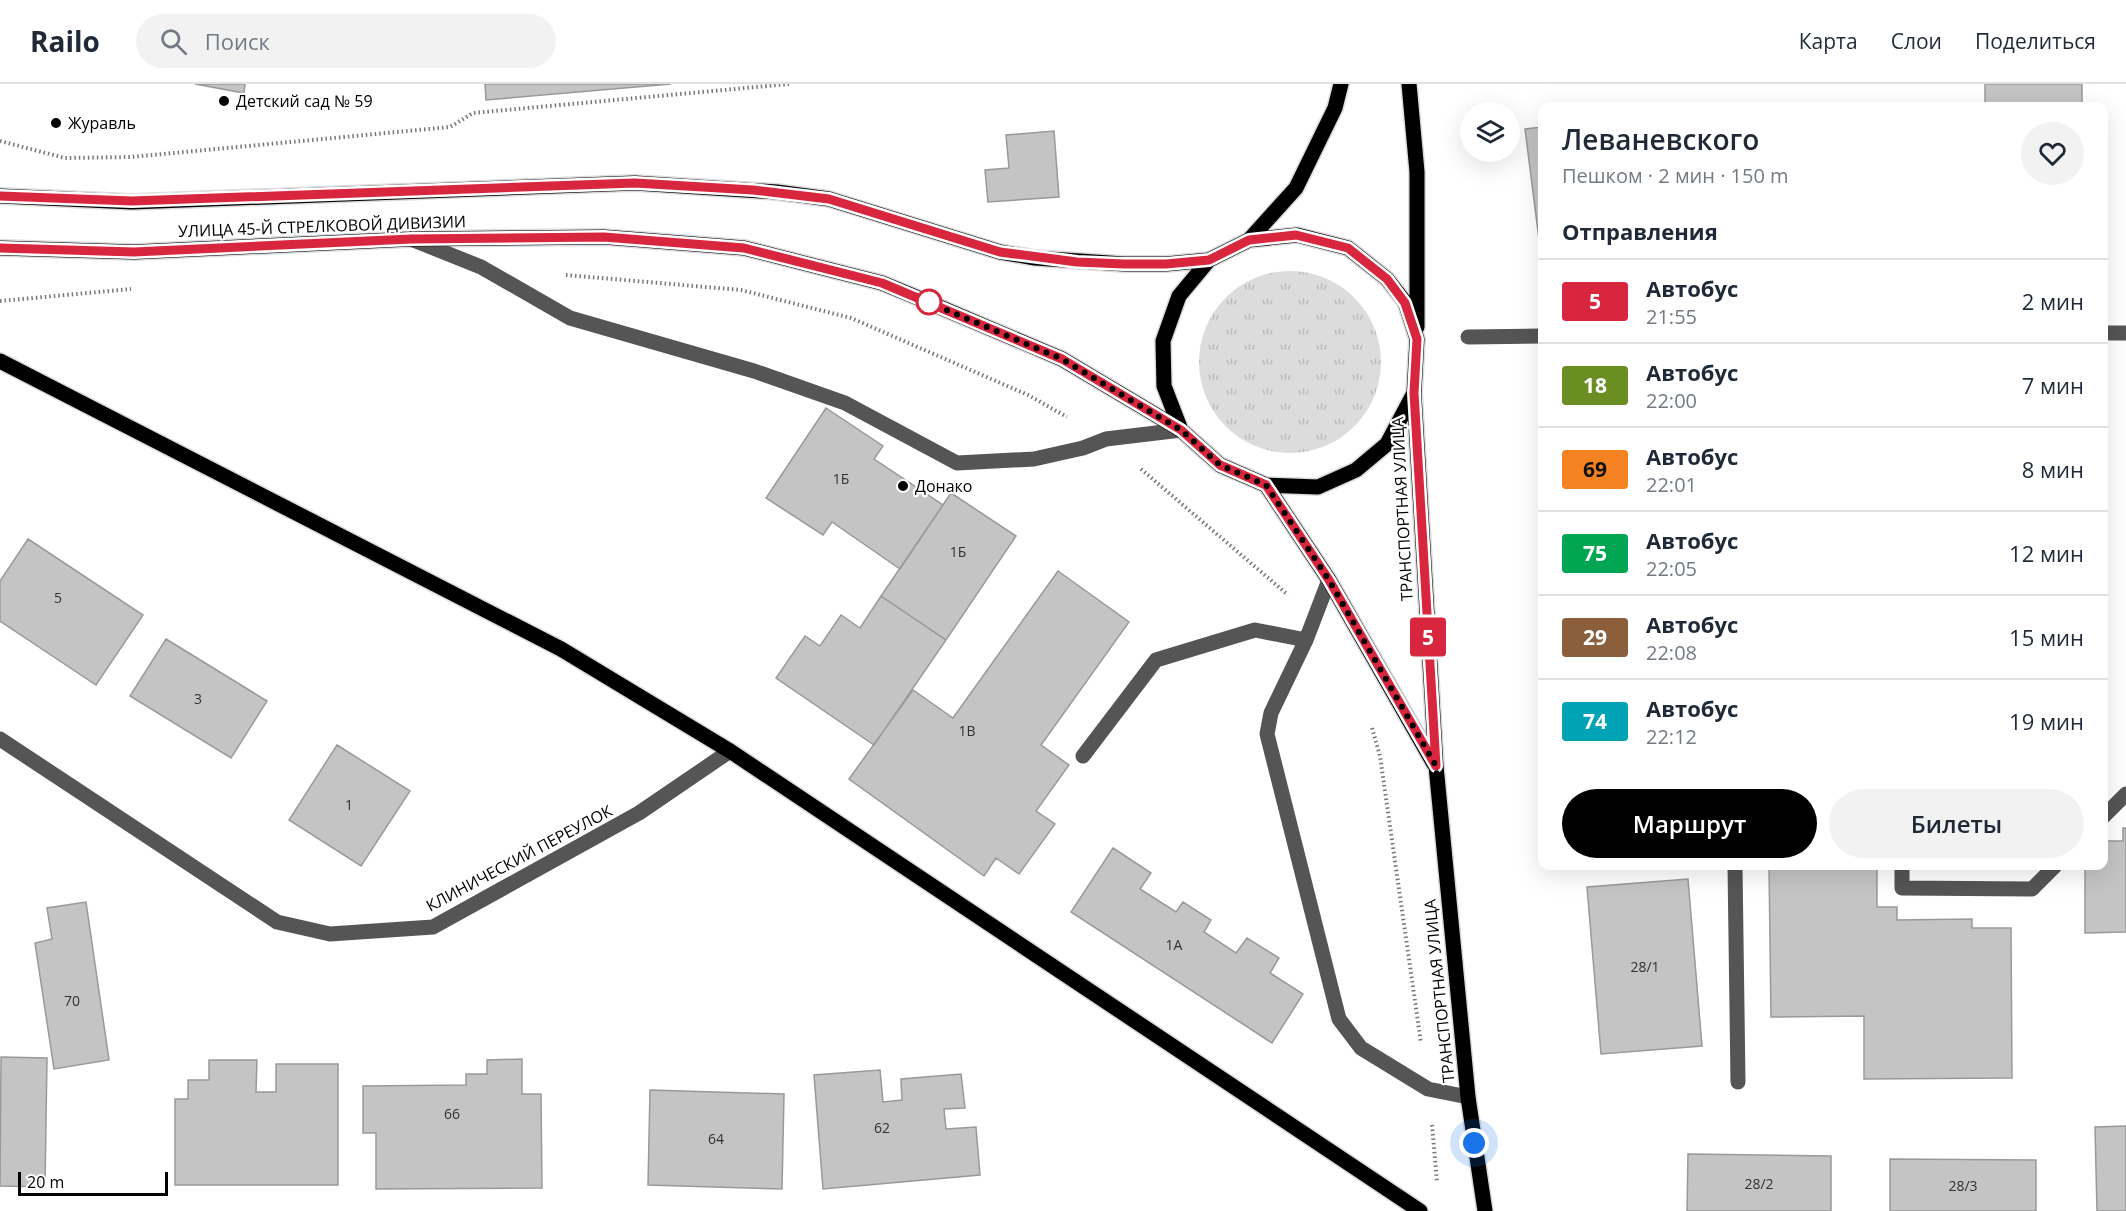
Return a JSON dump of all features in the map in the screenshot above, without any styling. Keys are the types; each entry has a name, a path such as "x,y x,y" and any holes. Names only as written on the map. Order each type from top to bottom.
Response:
{"main road":[{"path":"1249,240 1296,188 1335,108 1341,84"},
{"path":"1409,84 1417,172 1417,339"},
{"name":"УЛИЦА 45-Й СТРЕЛКОВОЙ ДИВИЗИИ","path":"0,196 132,201 635,183 777,192 829,199 1000,252 1035,258 1124,264 1166,264 1209,260"},
{"name":"ТРАНСПОРТНАЯ УЛИЦА","path":"1414,393 1387,444 1356,470 1318,487 1266,485 1220,465 1181,430 1164,386 1163,341 1179,296 1209,260 1249,240 1296,235 1348,248 1387,279 1405,303 1417,339 1414,393 1436,766 1468,1097 1485,1211"},
{"name":"УЛИЦА 45-Й СТРЕЛКОВОЙ ДИВИЗИИ","path":"0,248 134,252 411,239 604,237 744,248 882,283 923,300 1062,359 1181,430"},
{"path":"0,360 561,649 730,752 1420,1211"},
{"name":"ТРАНСПОРТНАЯ УЛИЦА","path":"1266,485 1329,580 1436,766"}],"street":[{"path":"411,239 481,267 570,318 754,371 845,404 957,463 1034,459 1083,448 1106,438 1181,430"},
{"path":"2108,333 2126,333"},
{"path":"1468,337 1538,336"},
{"path":"1329,580 1306,640 1271,713 1267,734 1339,1019 1361,1048 1428,1089 1468,1097"},
{"path":"1083,756 1156,660 1254,630 1306,640"},
{"name":"КЛИНИЧЕСКИЙ ПЕРЕУЛОК","path":"0,739 278,922 330,934 433,927 639,813 730,752"},
{"path":"2108,813 2126,794"},
{"path":"1734,870 1738,1082"},
{"path":"1902,870 1902,888 2032,889 2051,870"}],"path":[{"path":"0,141 65,158 131,157 450,127 473,113 789,84"},
{"path":"558,274 741,290 850,318 1028,395 1106,438 1315,618"},
{"path":"1371,727 1380,756 1428,1089 1438,1188"}],"green space":[{"path":"1290,271 1308,272 1325,278 1341,286 1355,297 1366,311 1374,327 1380,344 1380,380 1374,397 1366,413 1355,427 1341,438 1325,446 1308,452 1290,453 1272,452 1255,446 1239,438 1225,427 1214,413 1206,397 1200,380 1199,362 1200,344 1206,327 1214,311 1225,297 1239,286 1255,278 1272,272"}],"building":[{"path":"195,84 245,84 244,93"},
{"path":"485,84 671,84 486,100"},
{"path":"1985,84 2082,84 2082,102 1985,102"},
{"path":"1538,127 1538,231 1525,129"},
{"path":"1054,131 1059,197 988,202 985,170 1009,168 1006,135"},
{"path":"826,408 883,446 874,459 943,505 900,569 832,522 823,535 766,498"},
{"path":"951,493 1016,536 946,640 881,596"},
{"path":"28,539 143,615 96,685 0,621 0,581"},
{"path":"1058,571 1129,622 1041,745 1069,765 1036,811 1055,824 1019,874 996,858 984,876 849,779 913,690 953,718"},
{"path":"881,596 946,640 874,745 776,678 805,636 820,646 841,615 860,628"},
{"path":"166,639 267,701 231,758 130,696"},
{"path":"337,745 410,791 361,866 289,820"},
{"path":"2123,828 2126,828 2126,932 2085,933 2085,870 2108,870 2108,841 2123,841"},
{"path":"1113,848 1151,873 1140,889 1176,912 1183,902 1211,920 1204,932 1236,953 1247,938 1279,958 1270,973 1303,994 1272,1043 1071,912"},
{"path":"1769,870 1877,870 1877,907 1897,907 1897,920 1972,919 1972,928 2011,928 2012,1078 1864,1079 1864,1016 1771,1017"},
{"path":"1688,879 1702,1046 1601,1054 1587,887"},
{"path":"86,902 109,1060 54,1069 35,943 52,939 47,908"},
{"path":"1,1057 47,1058 45,1187 0,1186"},
{"path":"522,1059 522,1094 541,1094 542,1188 376,1189 376,1133 363,1133 363,1086 466,1085 466,1074 487,1074 487,1060"},
{"path":"209,1060 257,1060 256,1092 276,1092 276,1064 338,1064 338,1185 175,1185 175,1099 188,1099 188,1080 209,1080"},
{"path":"880,1070 883,1102 902,1100 901,1079 961,1074 965,1108 944,1109 946,1129 976,1127 980,1175 823,1189 814,1075"},
{"path":"650,1090 784,1094 782,1189 648,1185"},
{"path":"2126,1126 2126,1211 2097,1211 2095,1127"},
{"path":"1688,1154 1831,1156 1831,1211 1687,1211"},
{"path":"1890,1159 2036,1160 2036,1211 1890,1211"}],"bus line":[{"name":"5","path":"0,196 132,201 635,183 777,192 829,199 1000,252 1077,262 1166,264 1209,260 1249,240 1296,235 1348,248 1387,279 1405,303 1417,339 1414,393 1436,766 1329,580 1266,485 1220,465 1181,430 1062,359 882,283 744,248 604,237 411,239 134,252 0,248"}],"place":[{"name":"Детский сад № 59","path":"224,101"},
{"name":"Журавль","path":"56,123"},
{"name":"Донако","path":"903,486"}],"route":[{"path":"929,302 923,300 1062,359 1181,430 1220,465 1266,485 1329,580 1436,766 1474,1143"}]}
